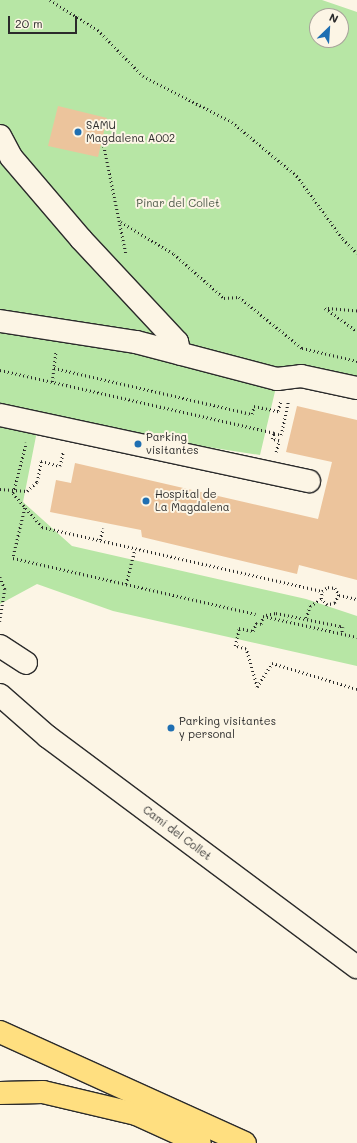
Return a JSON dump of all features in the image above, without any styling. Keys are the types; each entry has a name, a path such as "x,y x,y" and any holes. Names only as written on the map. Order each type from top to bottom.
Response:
{"highway":[{"path":"0,1032 245,1143"},
{"path":"0,1093 43,1092 136,1114 200,1143"}],"street":[{"path":"0,136 11,157 81,239 177,342 180,354"},
{"path":"0,321 136,342 277,379 294,377 357,388"},
{"path":"0,415 309,481"},
{"path":"0,646 26,663"},
{"name":"Camí del Collet","path":"0,695 48,737 357,968"}],"path":[{"path":"50,0 98,30 143,76 232,122 297,176 343,240 357,252"},
{"path":"104,146 121,222 126,253"},
{"path":"121,222 174,254 224,298 238,297 302,348 357,361"},
{"path":"357,311 325,308 357,331"},
{"path":"52,382 56,349 70,332"},
{"path":"54,368 252,414"},
{"path":"0,370 281,435 294,377"},
{"path":"13,493 31,422"},
{"path":"0,489 13,493 27,491 37,482 41,461 60,466 68,430"},
{"path":"272,473 279,441 272,439 274,433"},
{"path":"13,493 42,527 322,591 328,587 335,588 339,595 357,599"},
{"path":"25,508 13,558 256,614"},
{"path":"100,540 103,528"},
{"path":"126,584 135,549"},
{"path":"0,577 5,589 0,622"},
{"path":"321,599 322,591"},
{"path":"321,599 328,604 335,603 339,595"},
{"path":"306,618 310,606 321,599"},
{"path":"264,616 276,613 306,618 343,627 342,633"},
{"path":"264,616 357,637"},
{"path":"264,616 261,624 256,623 253,631 239,628 235,646 246,649 257,687 272,662 357,689"}],"green space":[{"name":"Pinar del Collet","path":"0,0 322,0 345,8 309,8 309,48 349,48 349,9 357,12 357,381 281,366 260,455 39,421 23,502 72,546 306,599 357,616 357,666 113,611 37,584 0,604"}],"building":[{"name":"SAMU Magdalena A002","path":"58,106 107,118 98,157 48,146"},
{"name":"Hospital de La Magdalena","path":"297,406 357,420 357,580 299,565 297,574 142,537 141,530 50,512 56,480 71,483 75,463 318,519 332,462 286,452"}],"place":[{"name":"SAMU Magdalena A002","path":"78,132"},
{"name":"Parking visitantes","path":"138,444"},
{"name":"Hospital de La Magdalena","path":"146,501"},
{"name":"Parking visitantes y personal","path":"171,728"}]}
